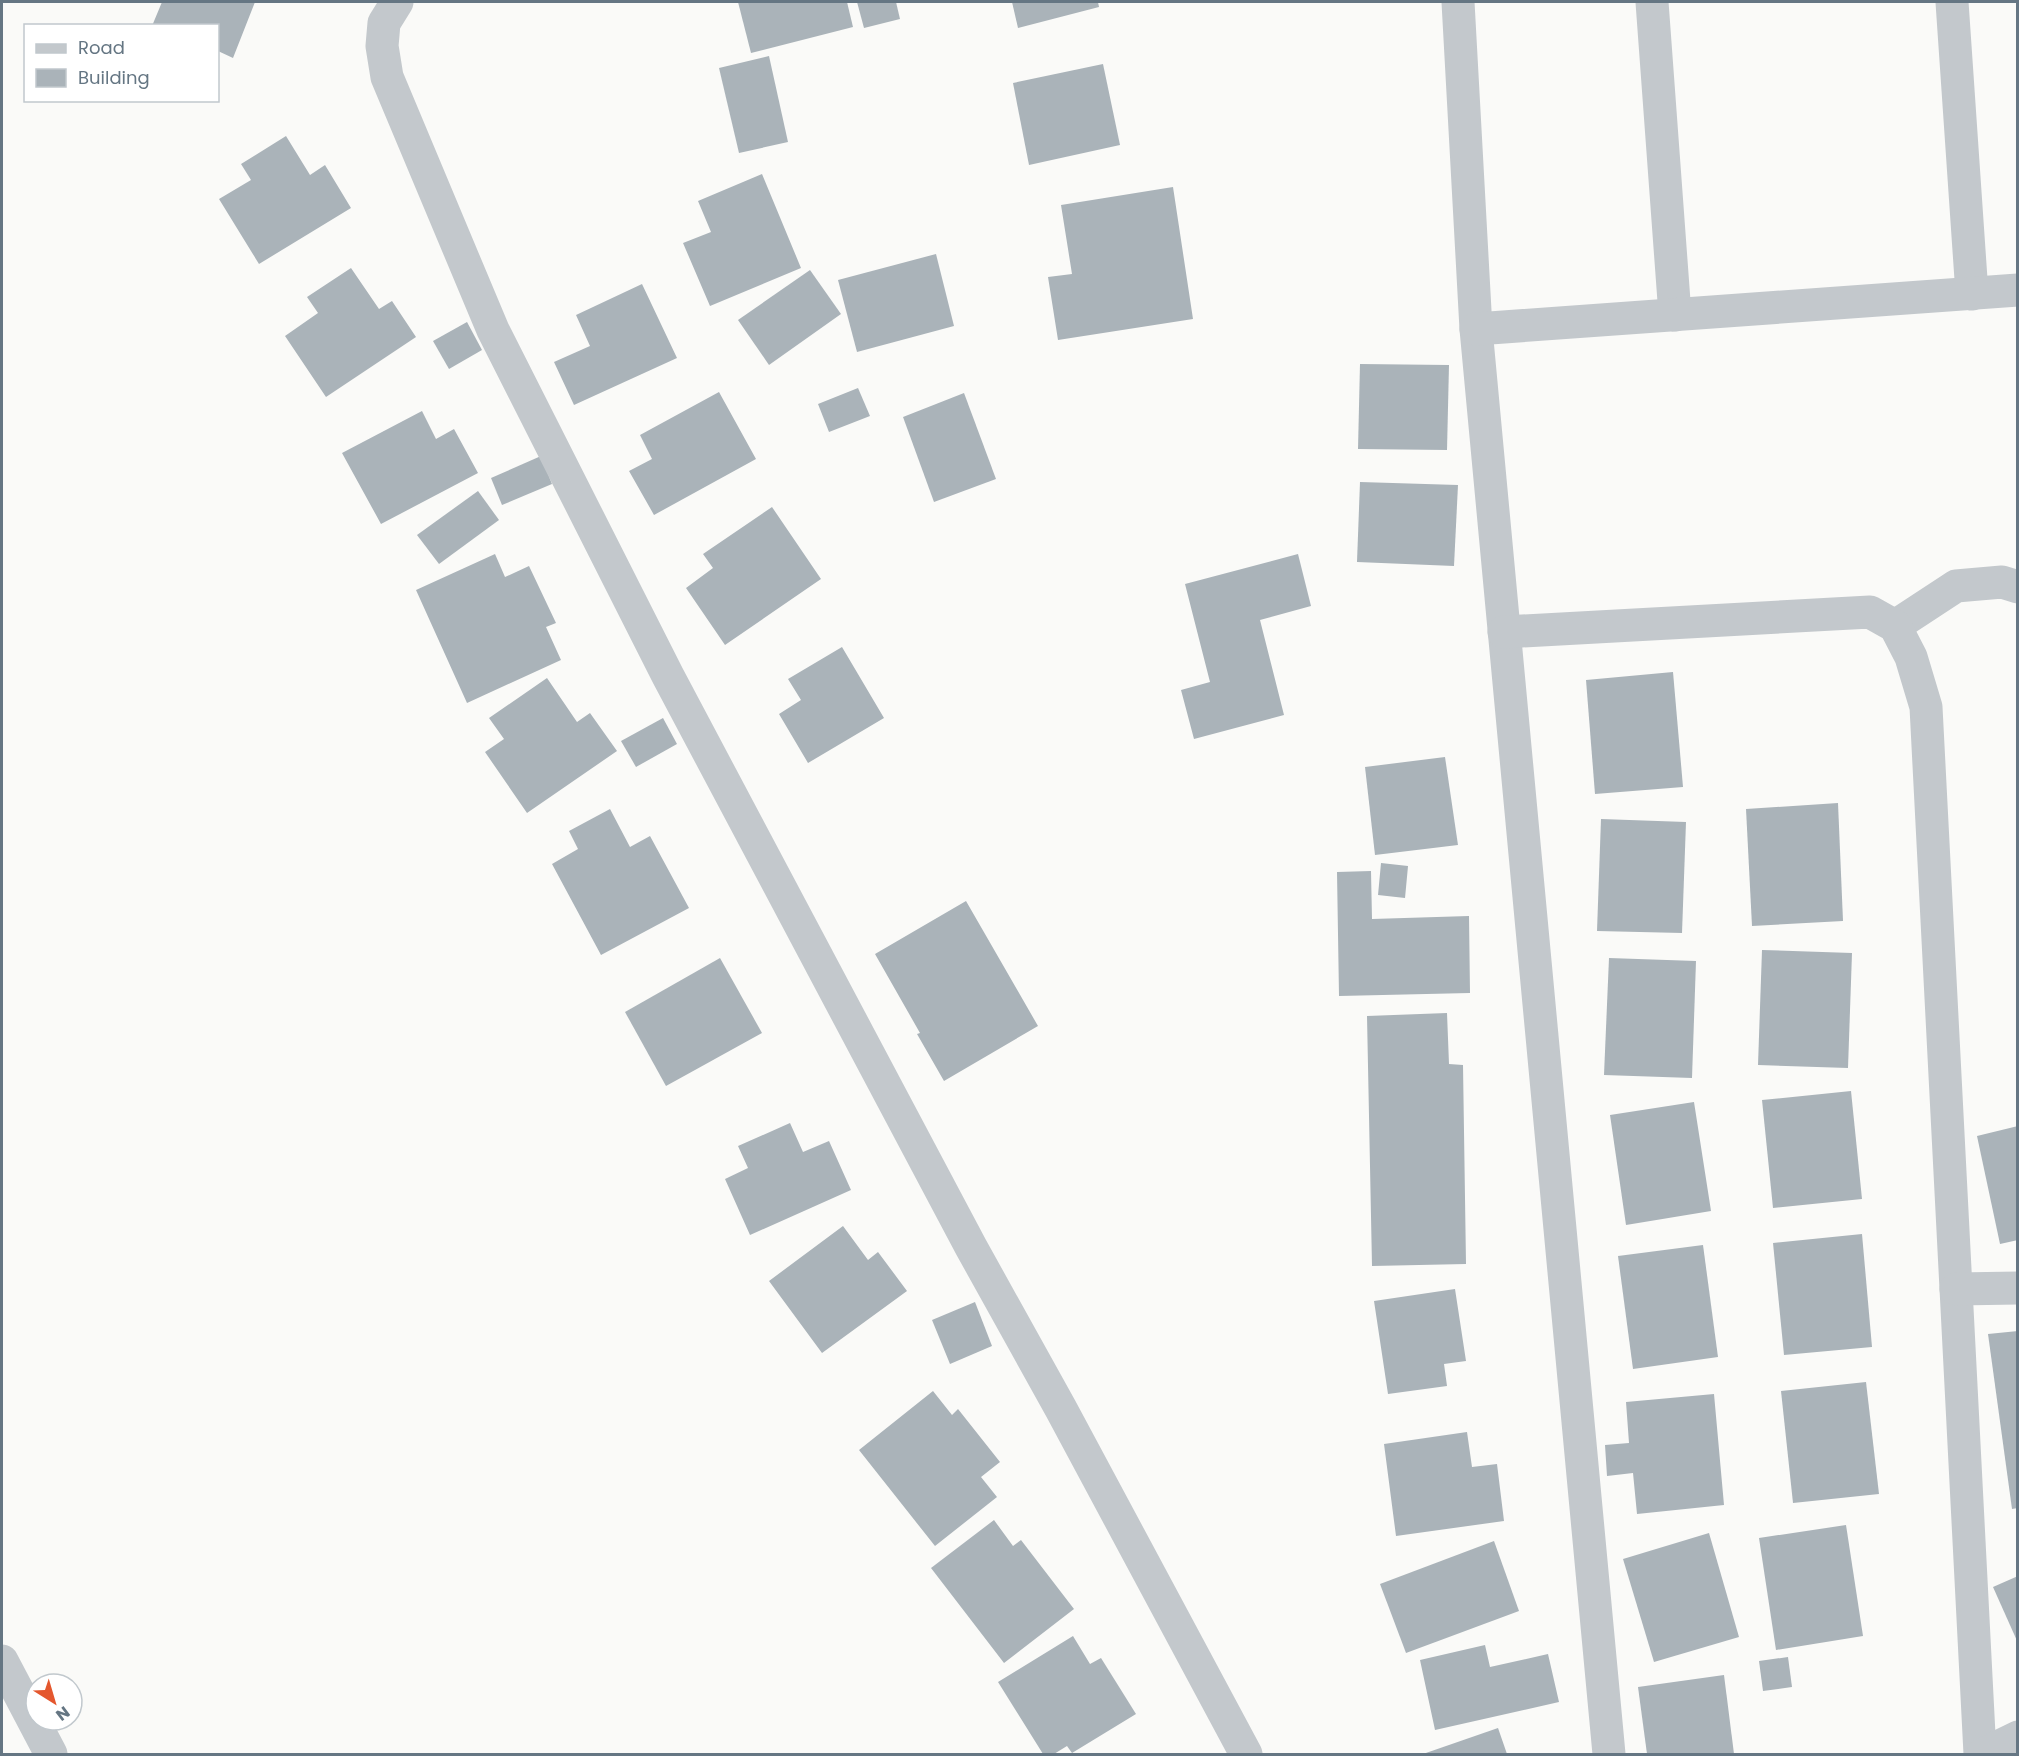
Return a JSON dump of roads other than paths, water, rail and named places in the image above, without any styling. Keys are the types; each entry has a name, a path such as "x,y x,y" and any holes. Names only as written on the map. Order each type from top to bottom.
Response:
{"street":[{"path":"397,2 384,23 382,46 387,77 493,330 668,676 971,1247 1061,1409 1246,1755"},
{"path":"1458,2 1476,329 1609,1755"},
{"path":"1652,2 1675,315"},
{"path":"1952,2 1972,294"},
{"path":"1476,329 2018,290"},
{"path":"1895,626 1956,586 2002,582 2018,587"},
{"path":"1504,632 1870,612 1895,626 1911,657 1926,707 1982,1755 2018,1737"},
{"path":"1956,1289 2018,1288"},
{"path":"2,1661 51,1755"}]}
